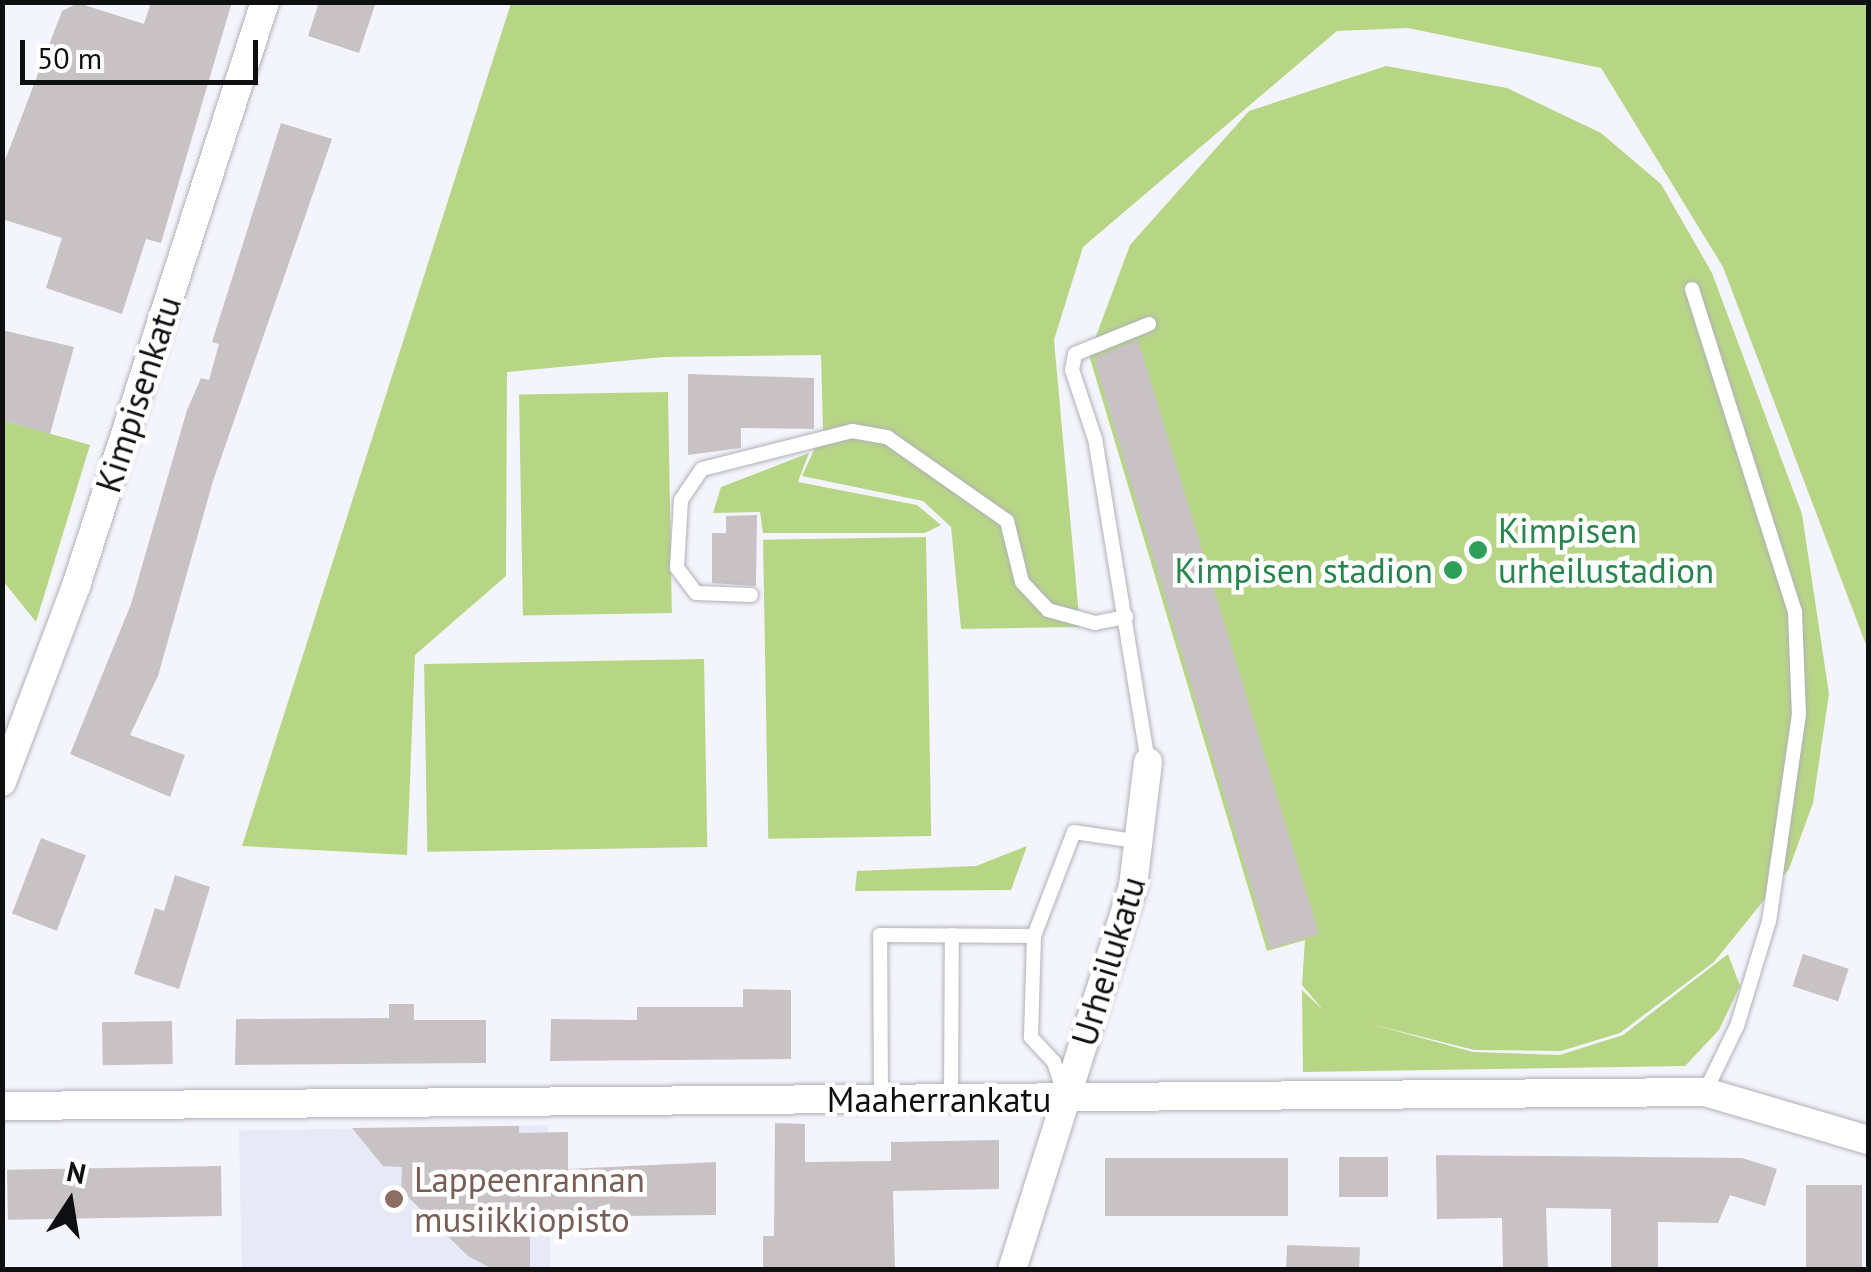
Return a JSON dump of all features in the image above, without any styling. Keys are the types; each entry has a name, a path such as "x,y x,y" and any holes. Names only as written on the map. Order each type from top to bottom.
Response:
{"street":[{"name":"Kimpisenkatu","path":"2,782 76,586 265,2"},
{"name":"Urheilukatu","path":"1012,1270 1142,842 1148,762"},
{"name":"Maaherrankatu","path":"2,1106 1705,1092 1868,1140"}],"lane":[{"path":"1692,289 1795,612 1800,714 1769,921 1737,1026 1705,1092"},
{"path":"1148,762 1094,439 1072,370 1074,354 1149,324"},
{"path":"751,595 696,593 677,568 681,500 702,469 852,431 887,437 1007,521 1022,582 1048,610 1096,624 1126,618"},
{"path":"1065,1098 1054,1062 1031,1037 1034,936 1074,832 1142,842"},
{"path":"881,1100 880,935 1034,936"},
{"path":"951,1099 952,935"}],"shaded area":[{"name":"Lappeenrannan musiikkiopisto","path":"548,1125 551,1269 241,1270 239,1130"}],"green space":[{"path":"511,3 1868,3 1868,650 1723,267 1601,68 1408,28 1337,31 1083,247 1054,340 1080,627 961,629 951,527 923,501 802,476 823,430 821,355 664,357 507,372 506,576 415,655 407,855 242,846"},
{"name":"Kimpisen urheilustadion","path":"1386,66 1507,88 1601,133 1661,184 1712,273 1802,514 1829,694 1813,803 1789,869 1714,962 1620,1033 1561,1051 1474,1050 1367,1023 1473,1052 1560,1055 1623,1035 1728,954 1740,986 1719,1030 1685,1066 1303,1072 1302,990 1323,1010 1302,985 1305,940 1267,951 1089,355 1130,245 1249,111"},
{"path":"668,392 672,613 523,616 519,395"},
{"path":"2,420 90,445 36,622 3,581"},
{"path":"809,453 798,482 917,505 941,525 925,533 763,533 760,512 713,513 721,487"},
{"path":"926,537 931,836 768,839 763,540"},
{"path":"704,659 707,847 427,852 424,664"},
{"path":"1027,846 1011,890 855,891 857,871 976,866"}],"building":[{"path":"151,2 232,2 161,243 146,239 122,314 46,288 62,238 2,219 2,168 62,11 78,3 144,24"},
{"path":"319,2 376,2 359,53 308,36"},
{"path":"281,123 332,139 213,481 158,676 130,735 185,755 170,797 70,754 131,604 187,410 201,378 209,380 219,344 212,342"},
{"path":"2,330 74,347 50,434 2,420"},
{"path":"1138,340 1319,934 1270,949 1096,366 1096,357"},
{"path":"688,374 814,378 814,429 741,428 741,448 688,455"},
{"path":"757,515 756,586 712,583 712,533 726,533 726,516"},
{"path":"41,838 86,855 57,931 12,914"},
{"path":"175,875 210,887 179,989 134,974 155,908 164,911"},
{"path":"1803,954 1849,969 1838,1001 1792,986"},
{"path":"743,989 791,990 791,1059 550,1061 551,1019 637,1020 637,1007 743,1007"},
{"path":"389,1004 414,1004 414,1020 486,1020 486,1063 235,1065 236,1019 389,1018"},
{"path":"172,1021 173,1064 103,1065 102,1022"},
{"path":"775,1123 805,1124 805,1162 891,1161 891,1142 999,1140 999,1189 893,1191 895,1270 763,1270 763,1236 774,1236"},
{"path":"519,1126 519,1133 568,1132 568,1169 716,1162 716,1215 530,1217 530,1270 494,1270 468,1256 401,1190 402,1167 383,1166 352,1128"},
{"path":"1436,1155 1742,1158 1777,1169 1765,1206 1730,1195 1718,1223 1658,1222 1658,1270 1611,1270 1611,1209 1546,1208 1548,1270 1503,1270 1502,1218 1437,1219"},
{"path":"1339,1157 1388,1157 1388,1197 1339,1197"},
{"path":"1105,1158 1288,1158 1288,1216 1105,1216"},
{"path":"221,1166 222,1216 8,1220 7,1170"},
{"path":"1806,1185 1862,1185 1862,1270 1806,1270"},
{"path":"1287,1245 1360,1248 1359,1270 1286,1270"}],"place":[{"name":"Kimpisen urheilustadion","path":"1478,550"},
{"name":"Kimpisen stadion","path":"1453,570"},
{"name":"Lappeenrannan musiikkiopisto","path":"394,1199"}]}
